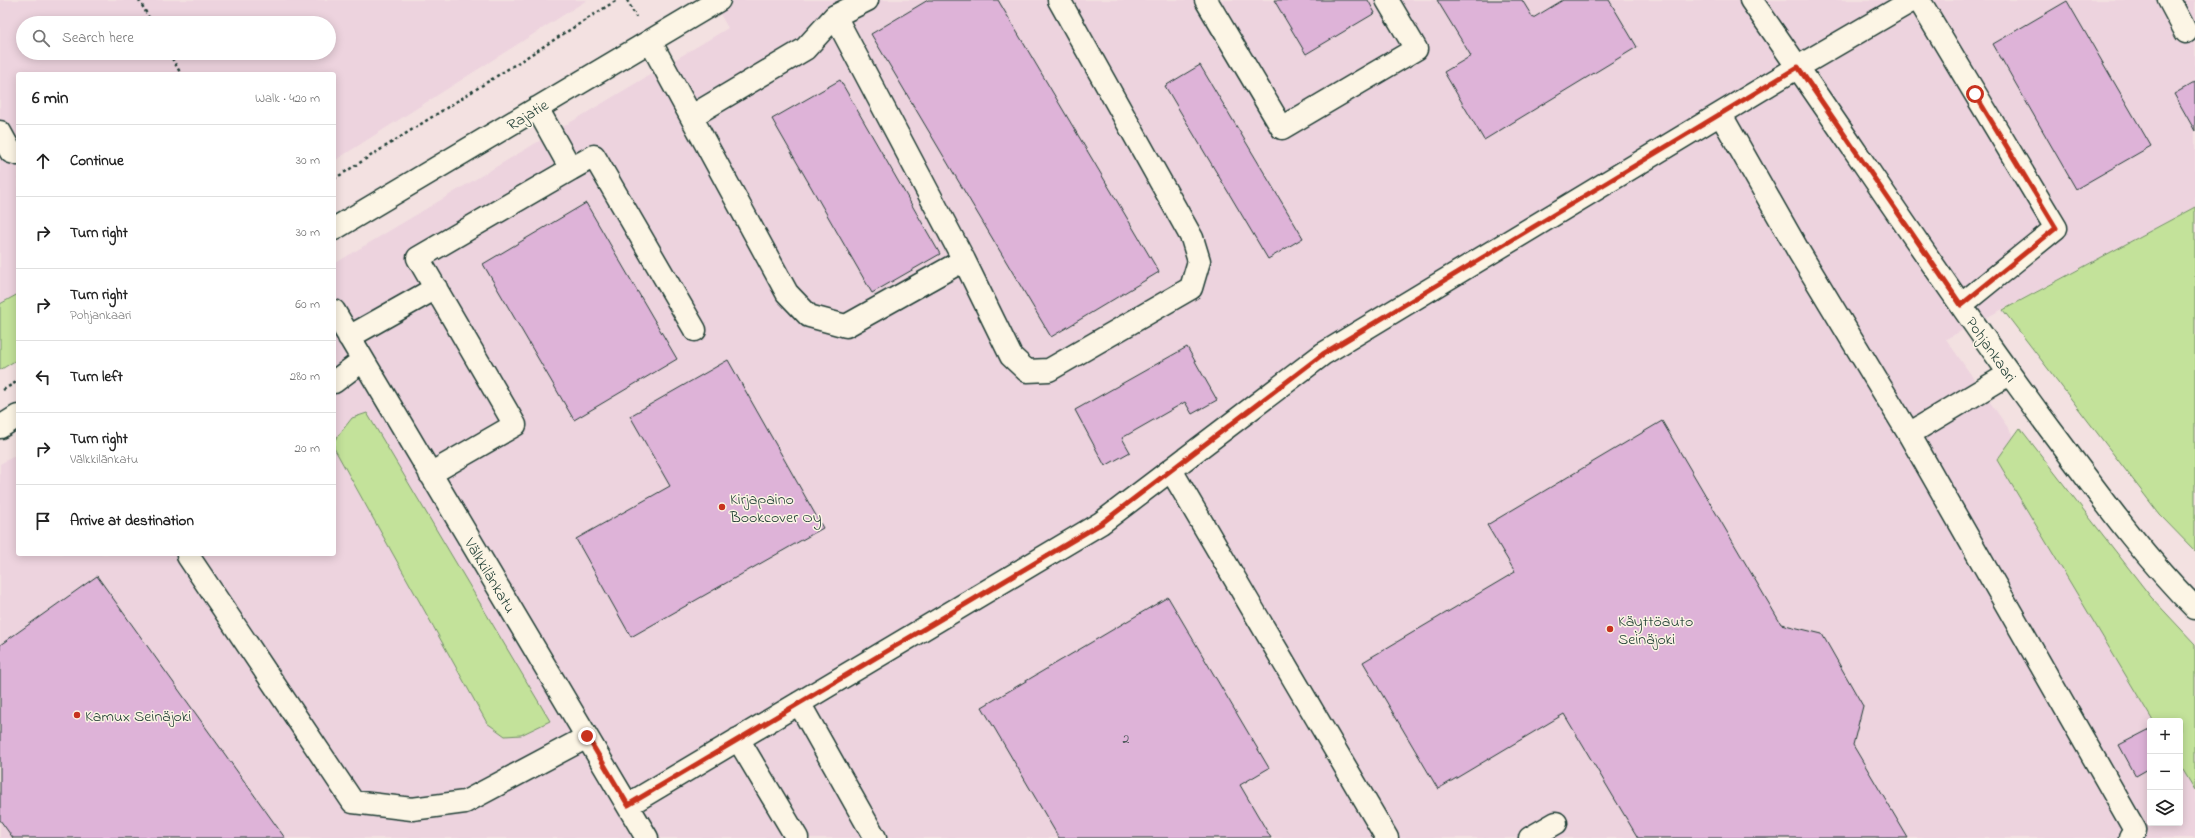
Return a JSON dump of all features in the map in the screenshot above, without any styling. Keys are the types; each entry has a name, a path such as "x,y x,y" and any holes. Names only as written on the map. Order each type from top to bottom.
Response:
{"street":[{"name":"Rajatie","path":"336,228 650,41 691,7 719,0"},
{"path":"692,116 805,49 835,16 867,0"},
{"path":"835,16 964,260 1011,356 1027,372 1049,370 1191,288 1199,261 1192,238 1059,0"},
{"path":"1206,0 1282,128 1416,49 1387,0"},
{"name":"Pohjankaari","path":"1750,0 1798,67 2009,374 2098,494 2173,586 2195,608"},
{"path":"2168,0 2186,32"},
{"path":"628,805 1102,523 1323,354 1907,2 2056,228 1961,305"},
{"path":"650,41 787,293 809,316 846,326 964,260"},
{"path":"537,108 571,169"},
{"path":"1721,115 1799,252 1909,434 2135,830 2130,838"},
{"path":"0,132 11,152 16,153"},
{"path":"430,474 515,425 418,258 594,156 695,330"},
{"path":"349,337 436,288"},
{"name":"Välkkilänkatu","path":"336,314 647,838"},
{"path":"336,380 363,360"},
{"path":"1909,434 2009,374"},
{"path":"0,427 16,417"},
{"path":"1171,470 1387,838"},
{"path":"189,556 353,802 412,809 465,802 587,736"},
{"path":"799,703 875,838"},
{"path":"738,739 797,838"},
{"path":"1530,838 1556,823"}],"path":[{"path":"139,0 148,16"},
{"path":"336,178 617,0"},
{"path":"173,60 180,72"},
{"path":"0,392 16,382"}],"shaded area":[{"path":"0,0 587,0 336,160 336,72 16,72 16,295 0,304"},
{"path":"712,0 2195,0 2195,207 1946,339 2195,696 2195,838 0,838 0,464 16,455 16,556 336,556 336,263 728,28"}],"green space":[{"path":"2195,207 2195,551 2160,515 2003,310"},
{"path":"16,295 16,360 0,370 0,304"},
{"path":"367,413 550,721 521,735 505,736 487,723 336,452 336,438 352,418"},
{"path":"2020,428 2151,597 2195,644 2195,790 2183,770 2183,718 2151,718 1997,460"}],"building":[{"path":"928,0 998,0 1159,272 1051,337 871,34"},
{"path":"1274,0 1368,0 1375,13 1306,54"},
{"path":"1437,0 1522,0 1533,18 1563,0 1609,0 1637,47 1484,140 1444,72 1471,56"},
{"path":"2067,1 2151,146 2076,189 1993,44"},
{"path":"1200,65 1303,238 1268,259 1165,86"},
{"path":"840,80 940,254 872,293 772,119"},
{"path":"2195,82 2195,131 2174,94"},
{"path":"586,203 677,359 574,420 483,264"},
{"path":"1187,347 1217,400 1192,414 1185,402 1122,438 1130,452 1105,466 1075,410"},
{"name":"Kirjapaino Bookcover Oy","path":"728,360 823,528 631,637 576,539 670,486 630,416"},
{"name":"Käyttöauto Seinäjoki","path":"1662,421 1781,624 1822,634 1863,706 1853,745 1908,838 1638,838 1564,714 1438,789 1363,662 1515,572 1487,525"},
{"path":"97,576 285,838 13,838 0,820 0,645"},
{"path":"1168,597 1269,768 1240,785 1271,838 1059,838 982,707"},
{"path":"2147,731 2147,770 2136,776 2119,745"}],"place":[{"name":"Kirjapaino Bookcover Oy","path":"722,507"},
{"name":"Käyttöauto Seinäjoki","path":"1610,629"},
{"name":"Kamux Seinäjoki","path":"77,715"}],"route":[{"path":"587,736 628,805 1102,523 1323,354 1695,131 1798,67 1961,305 2056,228 1975,94"}]}
